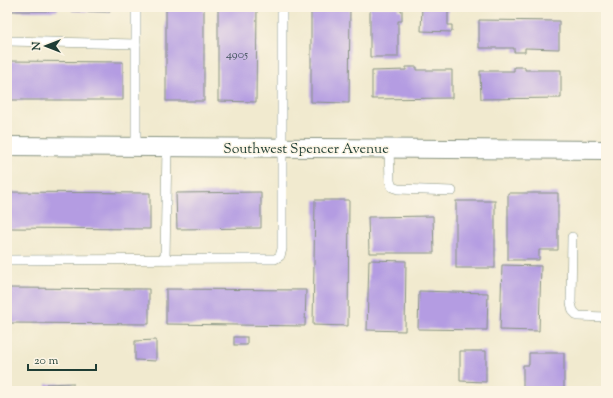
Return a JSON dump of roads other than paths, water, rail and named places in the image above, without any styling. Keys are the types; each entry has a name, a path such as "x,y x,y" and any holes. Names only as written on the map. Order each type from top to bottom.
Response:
{"street":[{"name":"Southwest Spencer Avenue","path":"7,146 606,150"}],"lane":[{"path":"136,7 136,147"},
{"path":"7,260 275,259 280,256 282,249 283,148 282,7"},
{"path":"7,41 136,44"},
{"path":"165,259 167,147"},
{"path":"389,148 390,181 392,187 398,189 452,191"},
{"path":"572,236 571,304 573,311 578,316 606,317"}]}
